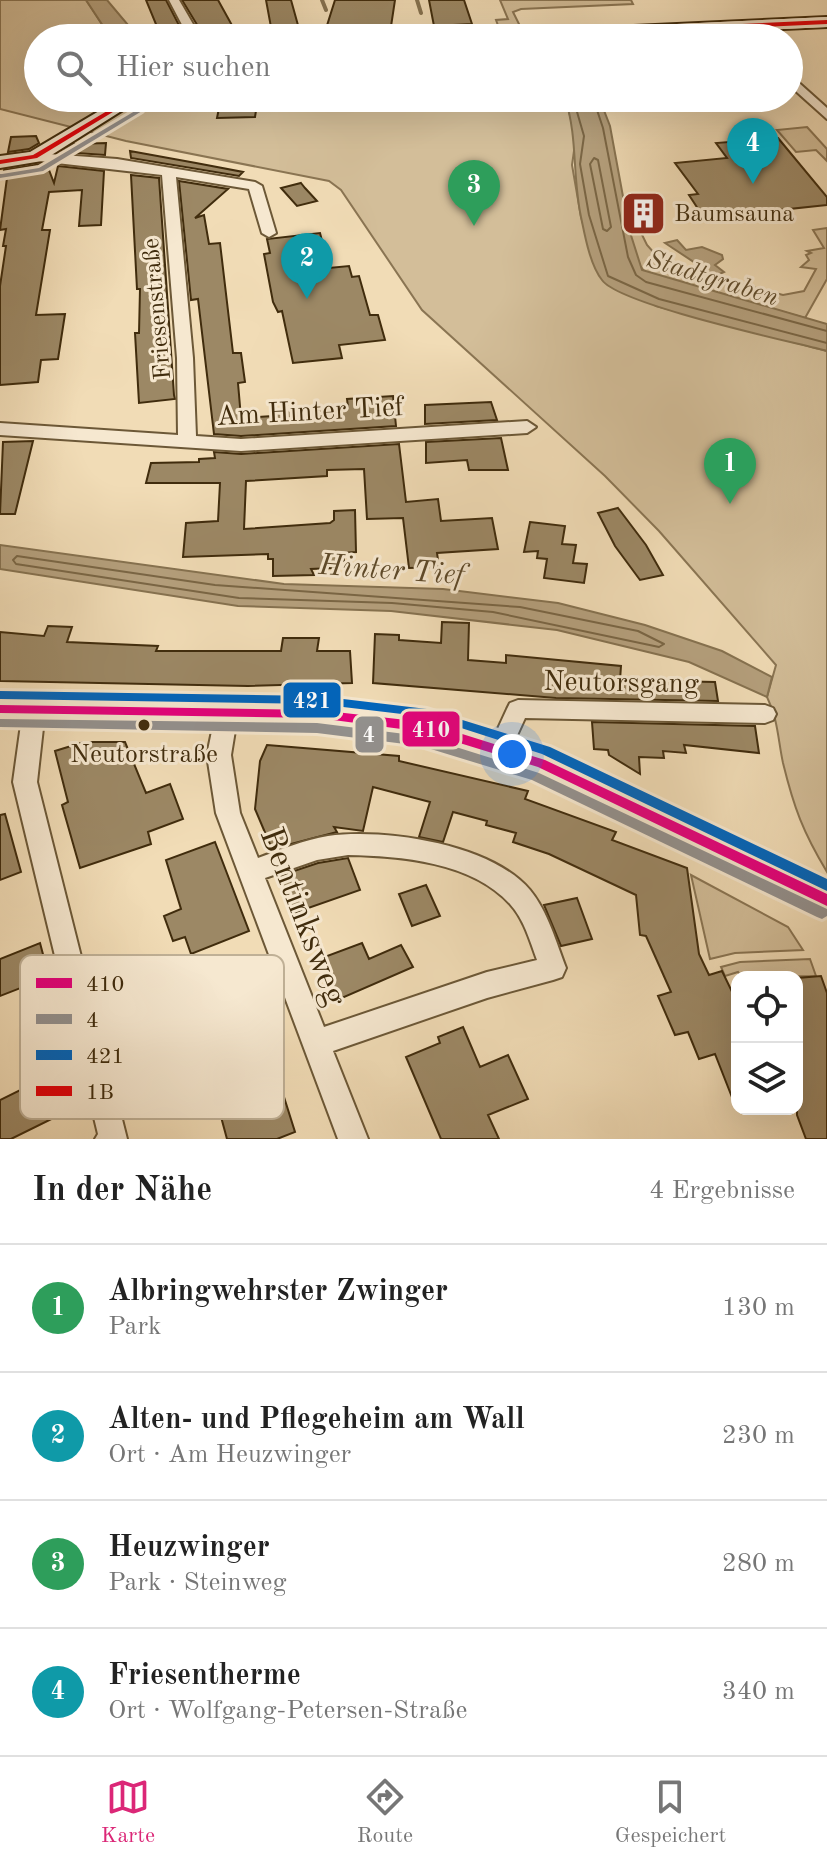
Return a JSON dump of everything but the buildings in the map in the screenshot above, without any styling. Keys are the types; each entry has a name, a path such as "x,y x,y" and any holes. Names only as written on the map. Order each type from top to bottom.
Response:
{"street":[{"path":"174,0 187,24"},
{"path":"803,25 827,22"},
{"path":"803,92 827,115"},
{"path":"35,157 110,112"},
{"path":"0,162 35,157 117,163 255,186 269,233"},
{"name":"Friesenstraße","path":"169,174 185,358 187,441"},
{"name":"Am Hinter Tief","path":"0,429 241,445 527,427"},
{"path":"0,709 380,717 500,748 587,784 827,900"},
{"name":"Neutorsgang","path":"500,748 518,709 765,714"},
{"path":"34,710 25,782 67,955"},
{"name":"Bentinksweg","path":"227,712 219,755 223,794 283,955"},
{"path":"251,872 314,850 352,844 395,848 472,865 499,878 520,897 553,968 487,985 316,1043"},
{"name":"Bentinksweg","path":"284,959 353,1139"}],"shaded area":[{"path":"0,0 86,0 102,24 24,24 24,112 569,112 576,137 572,165 581,217 594,262 656,306 827,351 827,872 800,819 783,763 776,721 767,697 776,665 659,531 605,476 422,310 341,190 329,181 126,141 0,109"},
{"path":"500,0 631,0 633,4 521,9 513,12 519,24 497,24 496,20 508,19"},
{"path":"807,127 827,149 827,161 816,150 796,152 777,130"},
{"path":"625,200 647,245 663,263 783,295 804,291 816,269 801,267 809,260 806,255 811,253 807,251 824,248 813,230 827,228 827,279 805,318 648,274 633,251"},
{"path":"691,875 788,927 803,950 735,953 710,959"},
{"path":"810,959 816,976 803,976 803,971 731,971 731,974 725,976 721,967 740,962"}],"water":[{"path":"86,0 107,0 127,24 102,24"},
{"path":"605,112 610,126 629,229 642,270 827,324 827,351 671,311 615,290 602,280 591,258 581,217 569,113"},
{"path":"677,240 686,250 702,247 722,255 723,259 715,265 724,272 715,276 665,243"},
{"path":"0,545 284,584 443,589 558,603 645,625 722,651 772,677 767,697 689,662 557,630 391,611 238,606 0,569"}],"waterway":[{"path":"322,0 326,10"},
{"path":"417,0 421,13"}],"transit line":[{"name":"1B","path":"784,24 827,22"},
{"name":"1B","path":"0,162 35,157 110,112"},
{"name":"4","path":"2,176 41,170 137,112"},
{"name":"421","path":"0,695 318,700 427,713 546,750 827,885"},
{"name":"410","path":"0,709 318,714 424,727 541,763 827,900"},
{"name":"4","path":"0,723 317,728 421,741 535,776 822,913"}],"place":[{"name":"Friesentherme","path":"753,184"},
{"name":"Baumsauna","path":"643,213"},
{"name":"Heuzwinger","path":"474,226"},
{"name":"Alten- und Pflegeheim am Wall","path":"307,299"},
{"name":"Albringwehrster Zwinger","path":"730,504"},
{"name":"Neutorstraße","path":"144,725"}],"water label":[{"name":"Stadtgraben","path":"713,277"},
{"name":"Hinter Tief","path":"392,569"}]}
